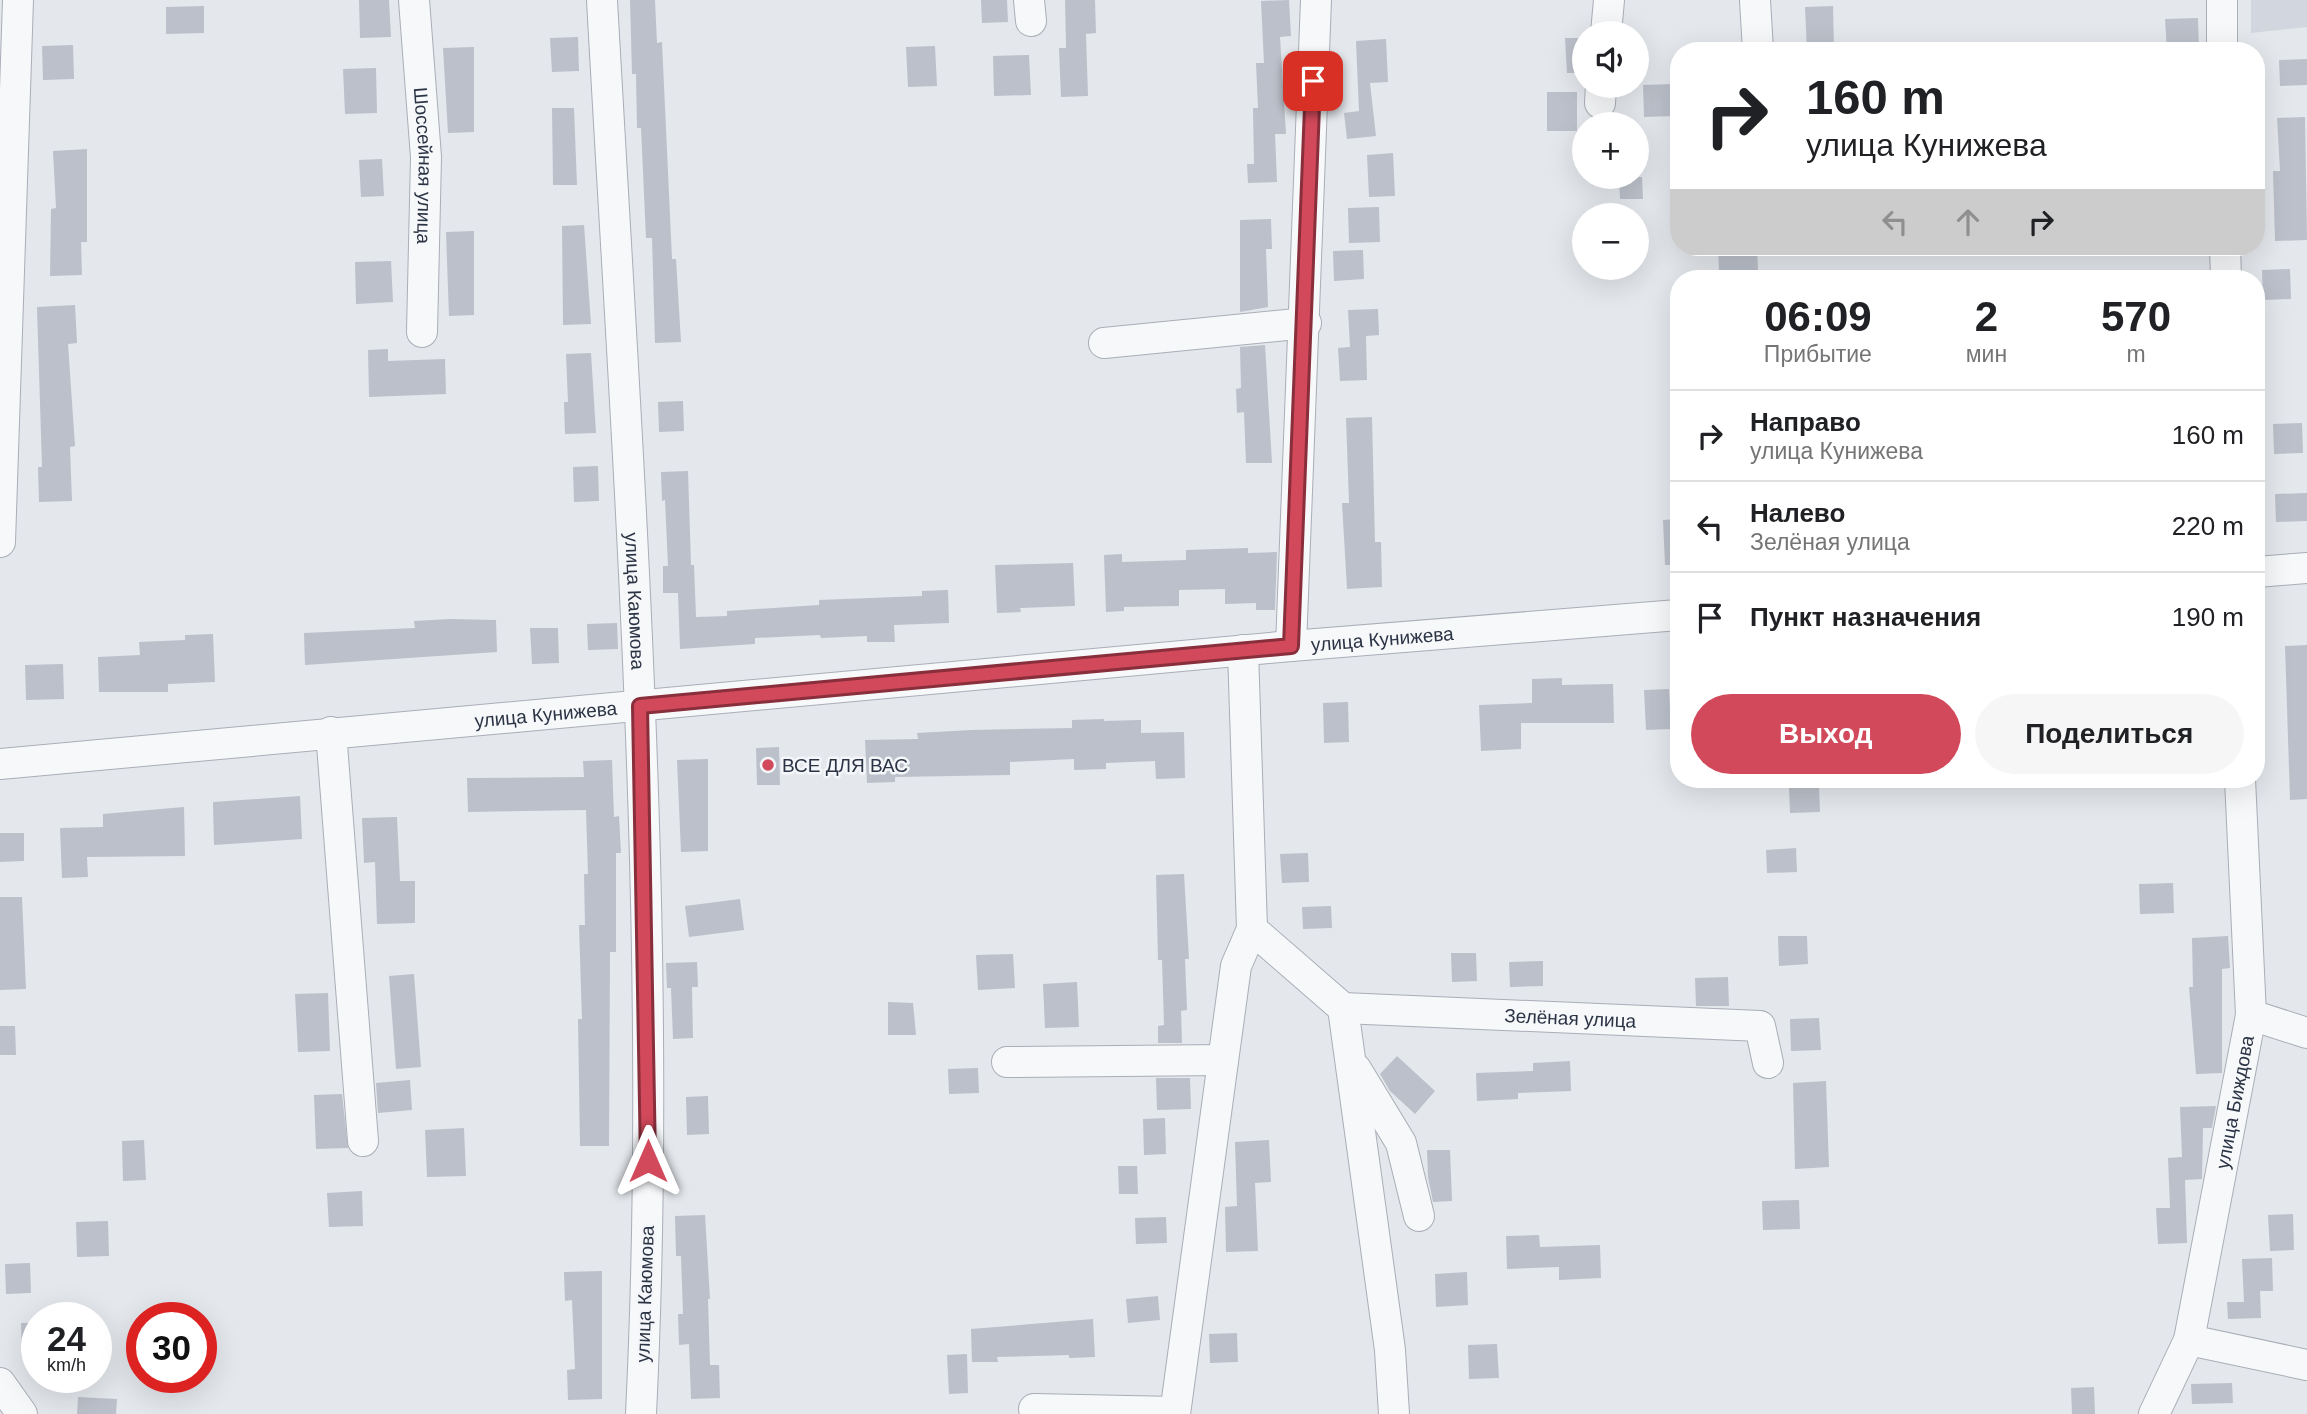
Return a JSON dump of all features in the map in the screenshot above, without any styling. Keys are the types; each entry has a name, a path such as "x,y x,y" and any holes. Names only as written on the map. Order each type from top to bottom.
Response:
{"street":[{"path":"0,542 18,0"},
{"name":"Шоссейная улица","path":"414,0 426,157 422,332"},
{"name":"улица Каюмова","path":"602,0 640,706 648,1266 641,1414"},
{"path":"1291,646 1306,323 1316,0"},
{"path":"1607,21 1609,0"},
{"path":"1755,0 1757,42"},
{"path":"2222,0 2222,42"},
{"path":"1104,343 1306,323"},
{"path":"2265,571 2307,568"},
{"name":"улица Кунижева","path":"0,764 1243,650 1670,616"},
{"path":"1034,1409 1175,1413 1236,967 1252,929 1243,650"},
{"path":"331,732 363,1141"},
{"name":"улица Биждова","path":"2154,1414 2189,1340 2251,1016 2240,788"},
{"path":"1252,929 1343,1007 1390,1350 1394,1414"},
{"name":"Зелёная улица","path":"1343,1007 1760,1026 1768,1063"},
{"path":"2251,1016 2307,1033"},
{"path":"1007,1062 1223,1060"},
{"path":"1350,1060 1401,1143 1419,1216"},
{"path":"2189,1340 2307,1365"},
{"path":"0,1383 22,1414"}],"shaded area":[{"path":"2251,0 2307,0 2307,27 2251,33"}],"building":[{"path":"359,0 389,0 391,37 360,38"},
{"path":"630,0 655,0 657,43 662,42 672,259 676,259 681,342 655,343 652,238 646,238 641,128 637,128 636,74 632,74"},
{"path":"981,0 1007,0 1008,22 982,23"},
{"path":"1065,0 1095,0 1096,33 1086,34 1088,96 1061,97 1059,48 1066,48"},
{"path":"1289,0 1291,36 1280,37 1286,134 1275,134 1277,182 1248,183 1247,164 1254,164 1253,108 1258,108 1256,63 1264,63 1261,1"},
{"path":"204,6 204,33 166,34 166,7"},
{"path":"1833,6 1834,42 1807,42 1805,7"},
{"path":"2198,18 2199,42 2166,42 2165,19"},
{"path":"578,37 579,71 552,72 550,38"},
{"path":"1565,38 1572,38 1572,73 1567,73"},
{"path":"1386,39 1388,82 1370,83 1376,136 1347,139 1344,113 1359,111 1356,41"},
{"path":"73,45 74,79 43,80 42,46"},
{"path":"935,46 937,86 908,87 906,47"},
{"path":"474,47 474,132 448,133 443,48"},
{"path":"1029,55 1031,95 994,96 993,56"},
{"path":"2307,59 2307,85 2280,86 2279,60"},
{"path":"376,68 377,113 345,114 343,69"},
{"path":"1670,84 1670,116 1649,117 1649,112 1644,112 1643,98 1649,98 1649,85"},
{"path":"1547,92 1572,92 1572,98 1577,98 1577,112 1572,112 1572,131 1547,131"},
{"path":"552,108 574,108 577,185 553,185"},
{"path":"2305,117 2307,240 2275,241 2273,171 2280,171 2277,118"},
{"path":"87,149 87,242 81,242 82,275 50,276 51,209 56,208 53,151"},
{"path":"1393,153 1395,196 1369,197 1367,155"},
{"path":"382,159 384,196 361,197 359,160"},
{"path":"1620,189 1643,189 1643,199 1620,199"},
{"path":"1379,207 1380,242 1349,243 1348,208"},
{"path":"1271,219 1272,249 1266,249 1268,307 1240,312 1240,220"},
{"path":"584,225 591,324 563,325 562,226"},
{"path":"474,231 474,315 449,316 446,232"},
{"path":"1363,250 1364,279 1334,281 1333,251"},
{"path":"1718,256 1757,256 1758,270 1719,270"},
{"path":"391,261 393,302 356,304 355,262"},
{"path":"2290,269 2291,299 2265,300 2265,270 2262,270"},
{"path":"75,305 77,343 68,344 75,446 70,447 72,501 39,502 38,467 42,467 37,307"},
{"path":"1378,309 1379,335 1366,336 1367,380 1340,381 1338,348 1350,347 1348,310"},
{"path":"1265,345 1272,463 1246,463 1244,412 1237,413 1236,389 1241,388 1240,347"},
{"path":"388,349 388,361 445,359 446,394 369,397 368,350"},
{"path":"591,353 596,433 565,434 564,402 568,402 566,354"},
{"path":"683,401 684,431 659,432 658,402"},
{"path":"1372,417 1375,542 1381,542 1382,587 1347,589 1342,503 1349,503 1346,418"},
{"path":"2302,423 2303,453 2274,454 2273,424"},
{"path":"598,466 599,501 574,502 573,467"},
{"path":"688,471 691,565 694,565 696,617 727,616 727,611 819,605 819,600 922,596 922,591 948,590 949,623 894,625 895,642 867,642 867,636 821,638 820,635 755,638 755,644 680,649 678,593 663,593 663,566 668,566 661,472"},
{"path":"2307,493 2307,521 2276,522 2275,494"},
{"path":"1663,520 1670,520 1670,565 1665,565"},
{"path":"1248,548 1248,553 1277,552 1275,610 1256,610 1256,603 1225,604 1225,589 1179,590 1179,606 1124,607 1124,611 1106,612 1104,555 1122,554 1122,562 1186,560 1186,550"},
{"path":"1073,563 1075,606 1020,608 1021,612 997,613 995,565"},
{"path":"496,620 497,652 305,665 304,633 415,628 414,621"},
{"path":"617,623 618,649 588,650 587,624"},
{"path":"530,628 558,628 559,663 532,664"},
{"path":"213,634 215,682 168,684 168,692 99,692 98,657 140,655 139,642 185,640 185,635"},
{"path":"2307,645 2307,799 2290,800 2285,646"},
{"path":"63,664 64,699 26,700 25,665"},
{"path":"1562,678 1562,685 1613,684 1614,723 1521,723 1521,749 1481,751 1479,705 1532,703 1532,679"},
{"path":"1669,689 1670,729 1646,730 1644,690"},
{"path":"1348,702 1349,742 1324,743 1323,703"},
{"path":"1072,720 1141,720 1141,733 1184,732 1185,778 1156,779 1155,761 1106,763 1106,769 1074,770 1074,759 1010,762 1010,775 895,777 895,782 867,783 865,740 918,739 917,733 1072,728"},
{"path":"779,747 780,785 757,785 756,748"},
{"path":"708,759 708,851 681,852 677,760"},
{"path":"612,760 614,817 619,816 621,853 616,853 616,952 610,952 609,1146 580,1146 578,1019 582,1019 579,925 585,925 584,874 588,874 586,810 468,812 467,778 584,777 583,761"},
{"path":"1789,788 1819,788 1820,812 1790,813"},
{"path":"300,796 302,839 214,845 213,802"},
{"path":"184,807 185,856 87,857 88,877 62,878 60,828 103,827 103,814"},
{"path":"397,817 400,881 415,881 415,923 377,924 375,862 364,863 362,818"},
{"path":"0,833 24,833 24,861 0,862"},
{"path":"1796,848 1797,872 1767,873 1766,850"},
{"path":"1308,853 1309,882 1282,883 1280,854"},
{"path":"1184,874 1189,959 1185,959 1187,1010 1181,1011 1182,1043 1158,1043 1158,1026 1164,1025 1162,960 1158,960 1156,875"},
{"path":"2173,883 2174,913 2140,914 2139,884"},
{"path":"0,897 22,897 26,989 0,990"},
{"path":"740,899 744,930 689,937 685,906"},
{"path":"1331,906 1332,928 1303,929 1302,907"},
{"path":"1778,936 1807,936 1808,964 1779,966"},
{"path":"2228,936 2230,968 2222,969 2222,1073 2196,1074 2189,987 2193,987 2192,938"},
{"path":"1451,953 1476,953 1477,981 1452,982"},
{"path":"1013,954 1015,988 978,990 976,955"},
{"path":"1543,961 1543,986 1510,987 1509,962"},
{"path":"697,962 698,987 692,987 693,1038 673,1039 671,988 667,988 666,963"},
{"path":"414,974 421,1067 396,1069 389,976"},
{"path":"1728,977 1729,1006 1696,1006 1695,978"},
{"path":"1077,982 1079,1027 1045,1028 1043,984"},
{"path":"328,993 330,1051 298,1052 295,994"},
{"path":"888,1002 913,1003 916,1035 888,1035"},
{"path":"1819,1018 1821,1050 1791,1051 1790,1019"},
{"path":"0,1026 15,1026 16,1055 0,1055"},
{"path":"1397,1056 1435,1091 1415,1114 1390,1091 1380,1074"},
{"path":"1570,1061 1571,1091 1518,1093 1518,1099 1477,1101 1476,1073 1533,1071 1533,1063"},
{"path":"978,1068 979,1093 949,1094 948,1069"},
{"path":"1156,1078 1190,1078 1191,1109 1157,1110"},
{"path":"410,1080 412,1110 378,1113 376,1083"},
{"path":"1826,1081 1829,1167 1795,1169 1793,1083"},
{"path":"342,1094 348,1148 316,1149 314,1095"},
{"path":"708,1096 709,1134 687,1135 686,1097"},
{"path":"2216,1106 2212,1128 2203,1128 2202,1179 2185,1180 2187,1243 2158,1244 2156,1208 2170,1208 2168,1158 2182,1157 2180,1107"},
{"path":"1165,1118 1166,1154 1144,1155 1143,1119"},
{"path":"464,1128 466,1176 427,1177 425,1130"},
{"path":"144,1140 146,1180 123,1181 122,1141"},
{"path":"1269,1140 1271,1182 1255,1183 1258,1251 1226,1252 1225,1207 1237,1206 1235,1142"},
{"path":"1427,1150 1450,1150 1452,1201 1433,1202 1428,1177"},
{"path":"1118,1166 1137,1166 1138,1194 1119,1194"},
{"path":"362,1191 363,1226 329,1227 327,1193"},
{"path":"1799,1200 1800,1229 1763,1230 1762,1201"},
{"path":"2293,1214 2294,1250 2270,1251 2268,1215"},
{"path":"705,1215 710,1299 710,1365 719,1365 720,1398 691,1399 689,1344 679,1345 678,1314 683,1314 681,1256 676,1256 675,1216"},
{"path":"1166,1217 1167,1243 1136,1244 1135,1218"},
{"path":"108,1221 109,1256 77,1257 76,1222"},
{"path":"1539,1235 1540,1247 1600,1245 1601,1278 1559,1280 1559,1267 1507,1269 1506,1236"},
{"path":"2272,1258 2273,1291 2260,1291 2261,1318 2228,1319 2227,1302 2244,1302 2242,1259"},
{"path":"30,1263 31,1293 6,1294 5,1264"},
{"path":"602,1271 602,1399 568,1400 567,1370 575,1369 572,1300 565,1301 564,1272"},
{"path":"1467,1272 1468,1305 1436,1307 1435,1274"},
{"path":"1158,1296 1160,1320 1128,1323 1126,1299"},
{"path":"1093,1319 1095,1357 997,1357 998,1362 972,1362 971,1329"},
{"path":"1237,1333 1238,1362 1210,1363 1209,1334"},
{"path":"1497,1344 1499,1378 1469,1379 1468,1345"},
{"path":"967,1354 968,1393 949,1394 947,1355"},
{"path":"2232,1383 2233,1403 2192,1404 2191,1384"},
{"path":"2094,1387 2095,1414 2072,1414 2071,1388"},
{"path":"78,1397 117,1399 116,1414 77,1414"}],"place":[{"name":"ВСЕ ДЛЯ ВАС","path":"768,765"}],"route":[{"path":"648,1161 640,706 1291,646 1306,323 1313,81"}]}
